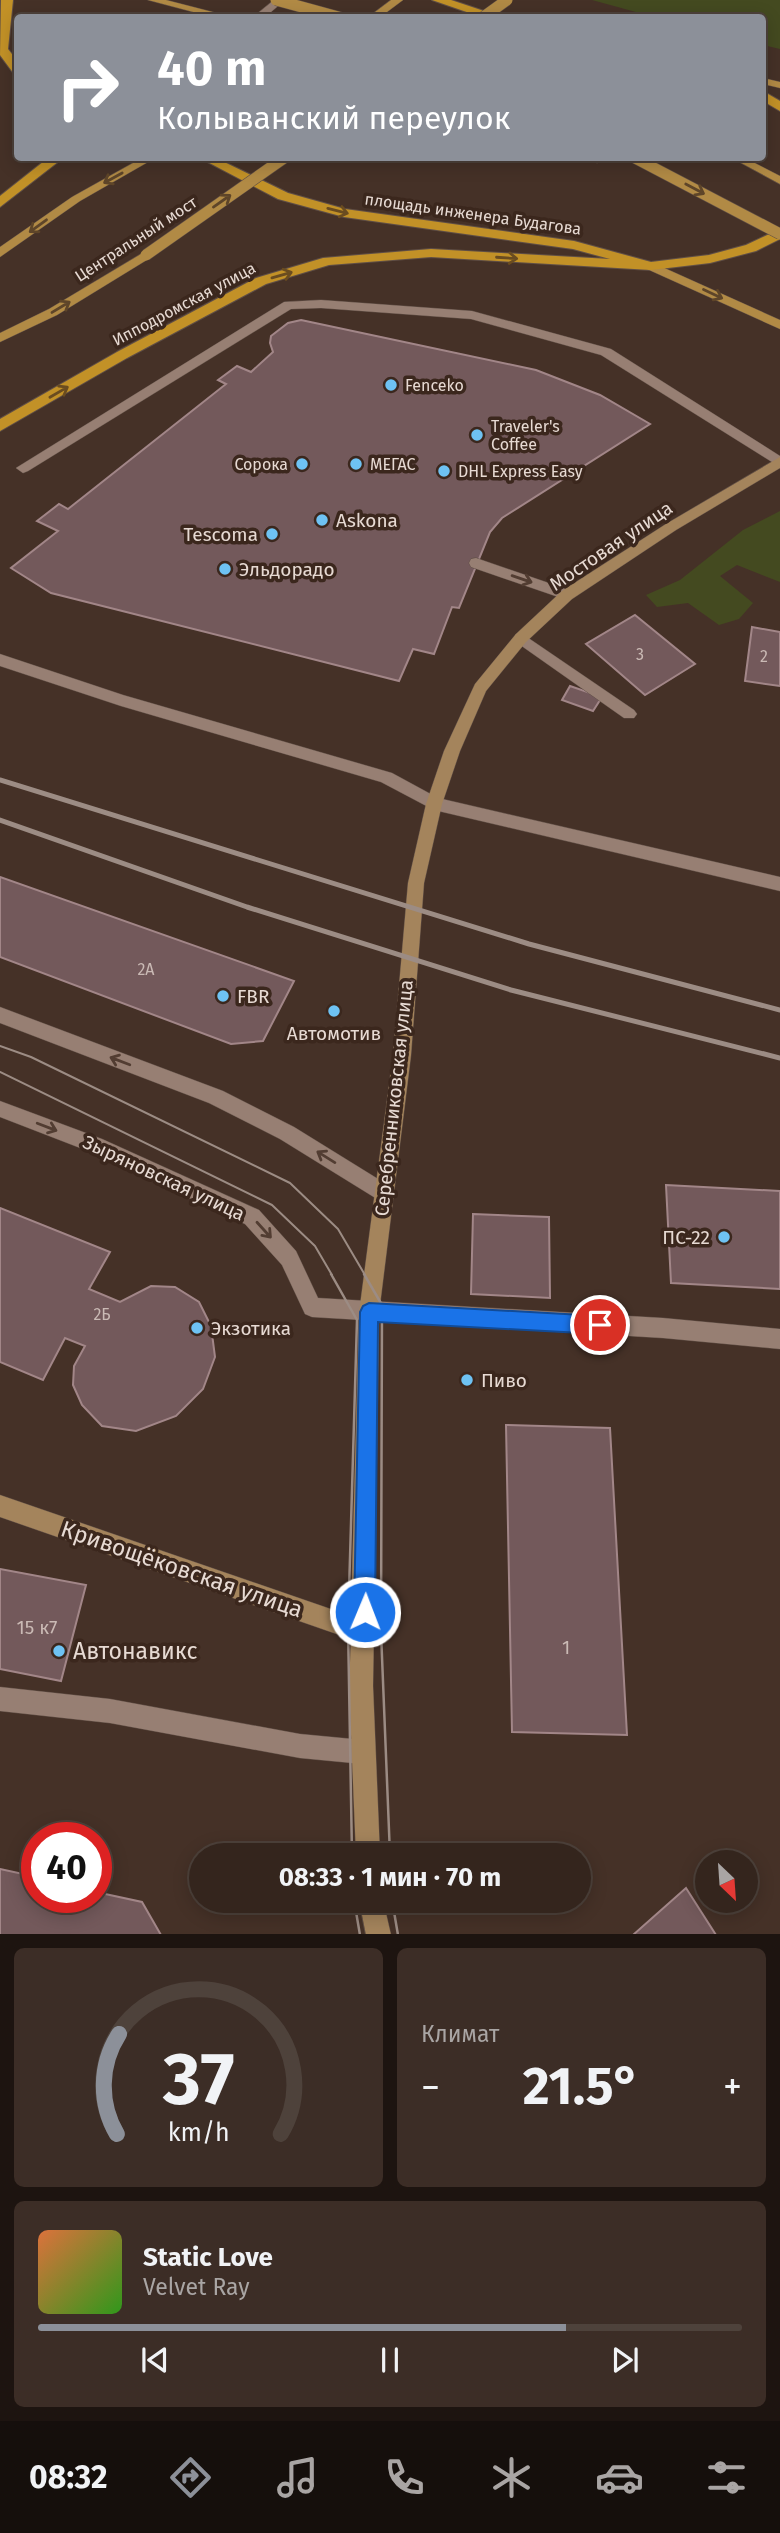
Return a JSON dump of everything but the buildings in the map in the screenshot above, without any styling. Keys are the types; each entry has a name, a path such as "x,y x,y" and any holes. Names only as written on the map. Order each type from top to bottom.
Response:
{"highway":[{"path":"438,0 485,14"},
{"path":"4,8 2,49 14,66"},
{"path":"0,203 52,161"},
{"name":"площадь инженера Будагова","path":"213,161 283,196 344,213 574,245 651,266 709,259 751,248 780,234"},
{"name":"Ипподромская улица","path":"0,426 122,355 261,281 328,261 431,253 651,266"}],"main road":[{"path":"153,0 214,14"},
{"path":"278,0 328,14"},
{"path":"378,14 398,0"},
{"path":"488,14 507,0"},
{"path":"0,253 76,199 144,161"},
{"name":"Центральный мост","path":"0,338 53,312 146,255 280,161"},
{"path":"641,161 780,234"},
{"path":"743,161 780,181"},
{"path":"651,266 780,325"}],"street":[{"path":"262,14 278,0"},
{"path":"311,322 320,304"},
{"path":"23,468 288,305 320,304 472,314 607,352 780,462"},
{"name":"Мостовая улица","path":"416,883 434,804 452,751 480,688 521,638 568,595 671,527 780,462"},
{"path":"476,563 568,595"},
{"path":"521,638 629,713"},
{"path":"0,660 121,701 386,778 434,804 780,884"},
{"name":"Серебренниковская улица","path":"367,1843 361,1686 369,1312 402,1055 416,883"},
{"path":"0,1015 216,1097 287,1133 384,1193"},
{"name":"Зыряновская улица","path":"0,1109 95,1145 252,1217 289,1258 312,1307 369,1312"},
{"path":"369,1312 710,1331 780,1339"},
{"name":"Кривощёковская улица","path":"0,1506 364,1632"},
{"path":"0,1699 110,1711 300,1746 363,1752"},
{"path":"374,1913 379,1934"}],"green space":[{"path":"592,0 780,0 780,49 766,46 766,14 643,14"},
{"path":"780,511 780,582 737,565 720,576 753,603 739,619 719,625 688,603 657,607 646,595 680,580 743,530"}],"tram line":[{"path":"0,1046 31,1057 290,1183 338,1229 365,1275"},
{"path":"0,1072 272,1205 315,1246 332,1275"},
{"path":"331,1274 357,1320 348,1626 352,1843"},
{"path":"364,1274 382,1305 381,1632 390,1843"},
{"path":"356,1913 360,1934"},
{"path":"394,1913 398,1934"}],"railway":[{"path":"0,780 529,944 780,1010"},
{"path":"0,820 247,907 511,990 780,1058"}],"place":[{"name":"Fenceko","path":"391,385"},
{"name":"Traveler's Coffee","path":"477,435"},
{"name":"Сорока","path":"302,464"},
{"name":"МЕГАС","path":"356,464"},
{"name":"DHL Express Easy","path":"444,471"},
{"name":"Askona","path":"322,520"},
{"name":"Tescoma","path":"272,534"},
{"name":"Эльдорадо","path":"225,569"},
{"name":"FBR","path":"223,996"},
{"name":"Автомотив","path":"334,1011"},
{"name":"ПС-22","path":"724,1237"},
{"name":"Экзотика","path":"197,1328"},
{"name":"Пиво","path":"467,1380"},
{"name":"Автонавикс","path":"59,1651"}],"route":[{"path":"365,1612 369,1312 600,1325"}]}
